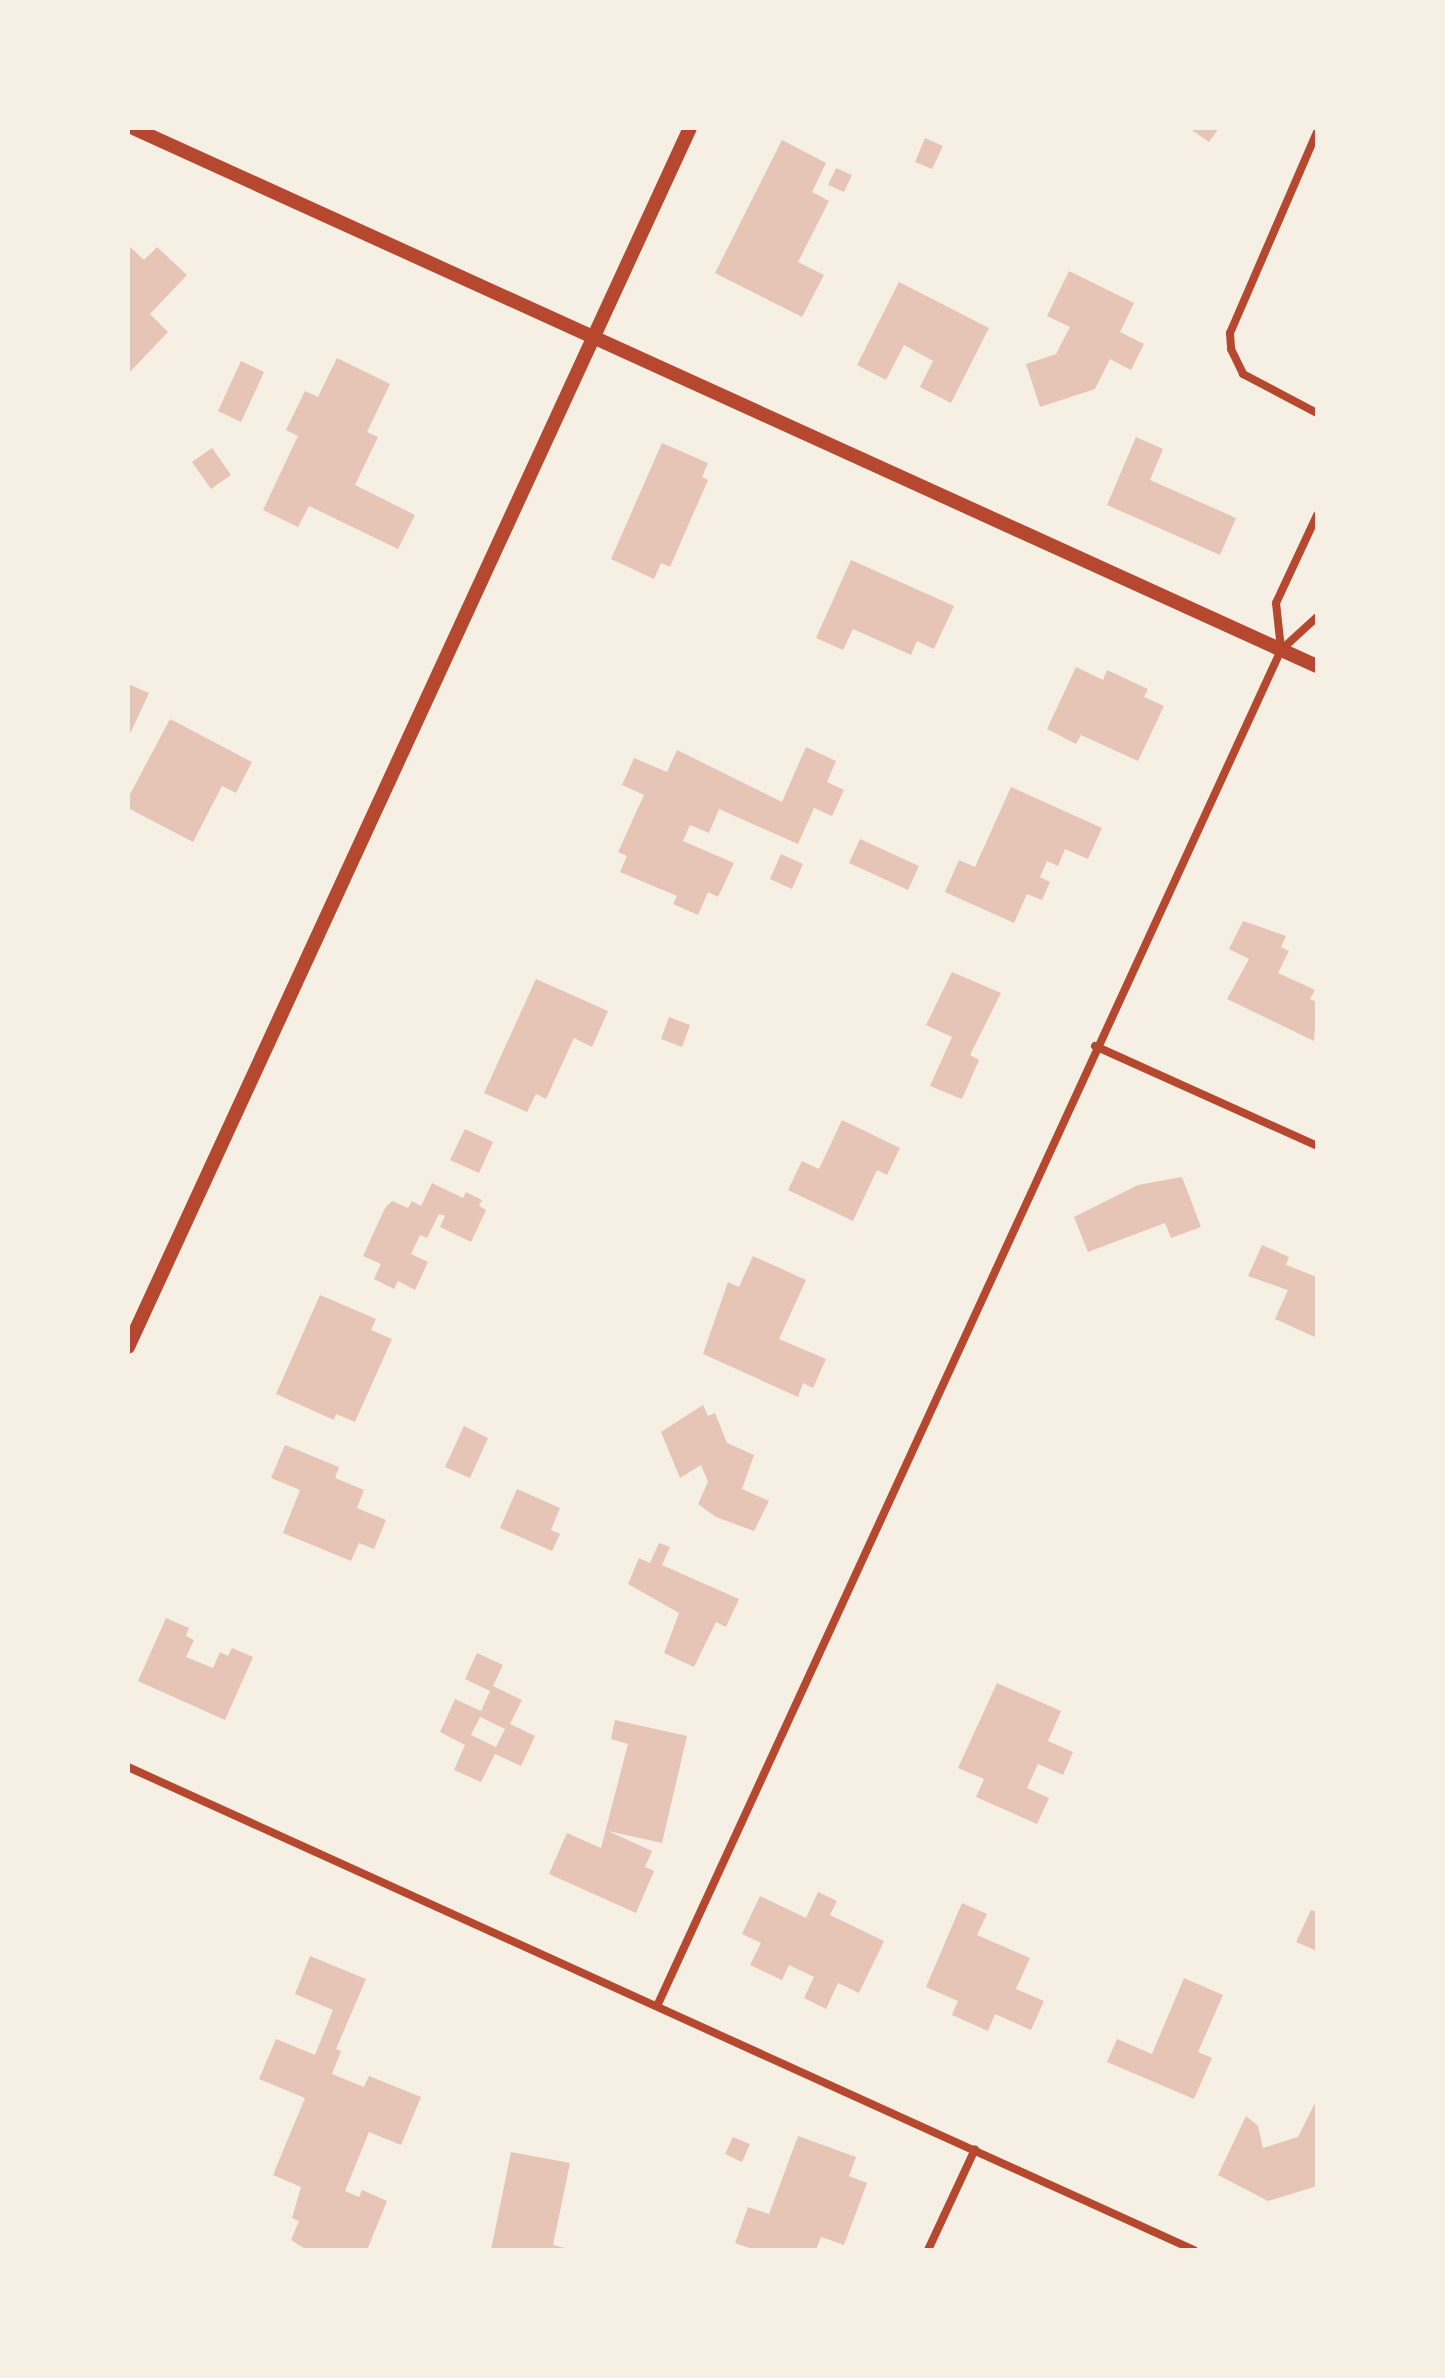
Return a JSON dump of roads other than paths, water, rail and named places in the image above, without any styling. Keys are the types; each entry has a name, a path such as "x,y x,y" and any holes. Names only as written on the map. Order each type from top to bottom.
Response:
{"street":[{"path":"133,128 590,339 1317,666"},
{"path":"128,1347 590,339 690,128"},
{"path":"1317,132 1239,304 1231,349 1243,374 1255,384 1317,413"},
{"path":"1281,650 1276,603 1317,515"},
{"path":"658,2004 1095,1046 1281,650 1317,617"},
{"path":"1095,1046 1317,1146"},
{"path":"128,1767 658,2004 1194,2250"},
{"path":"928,2250 975,2149"}]}
